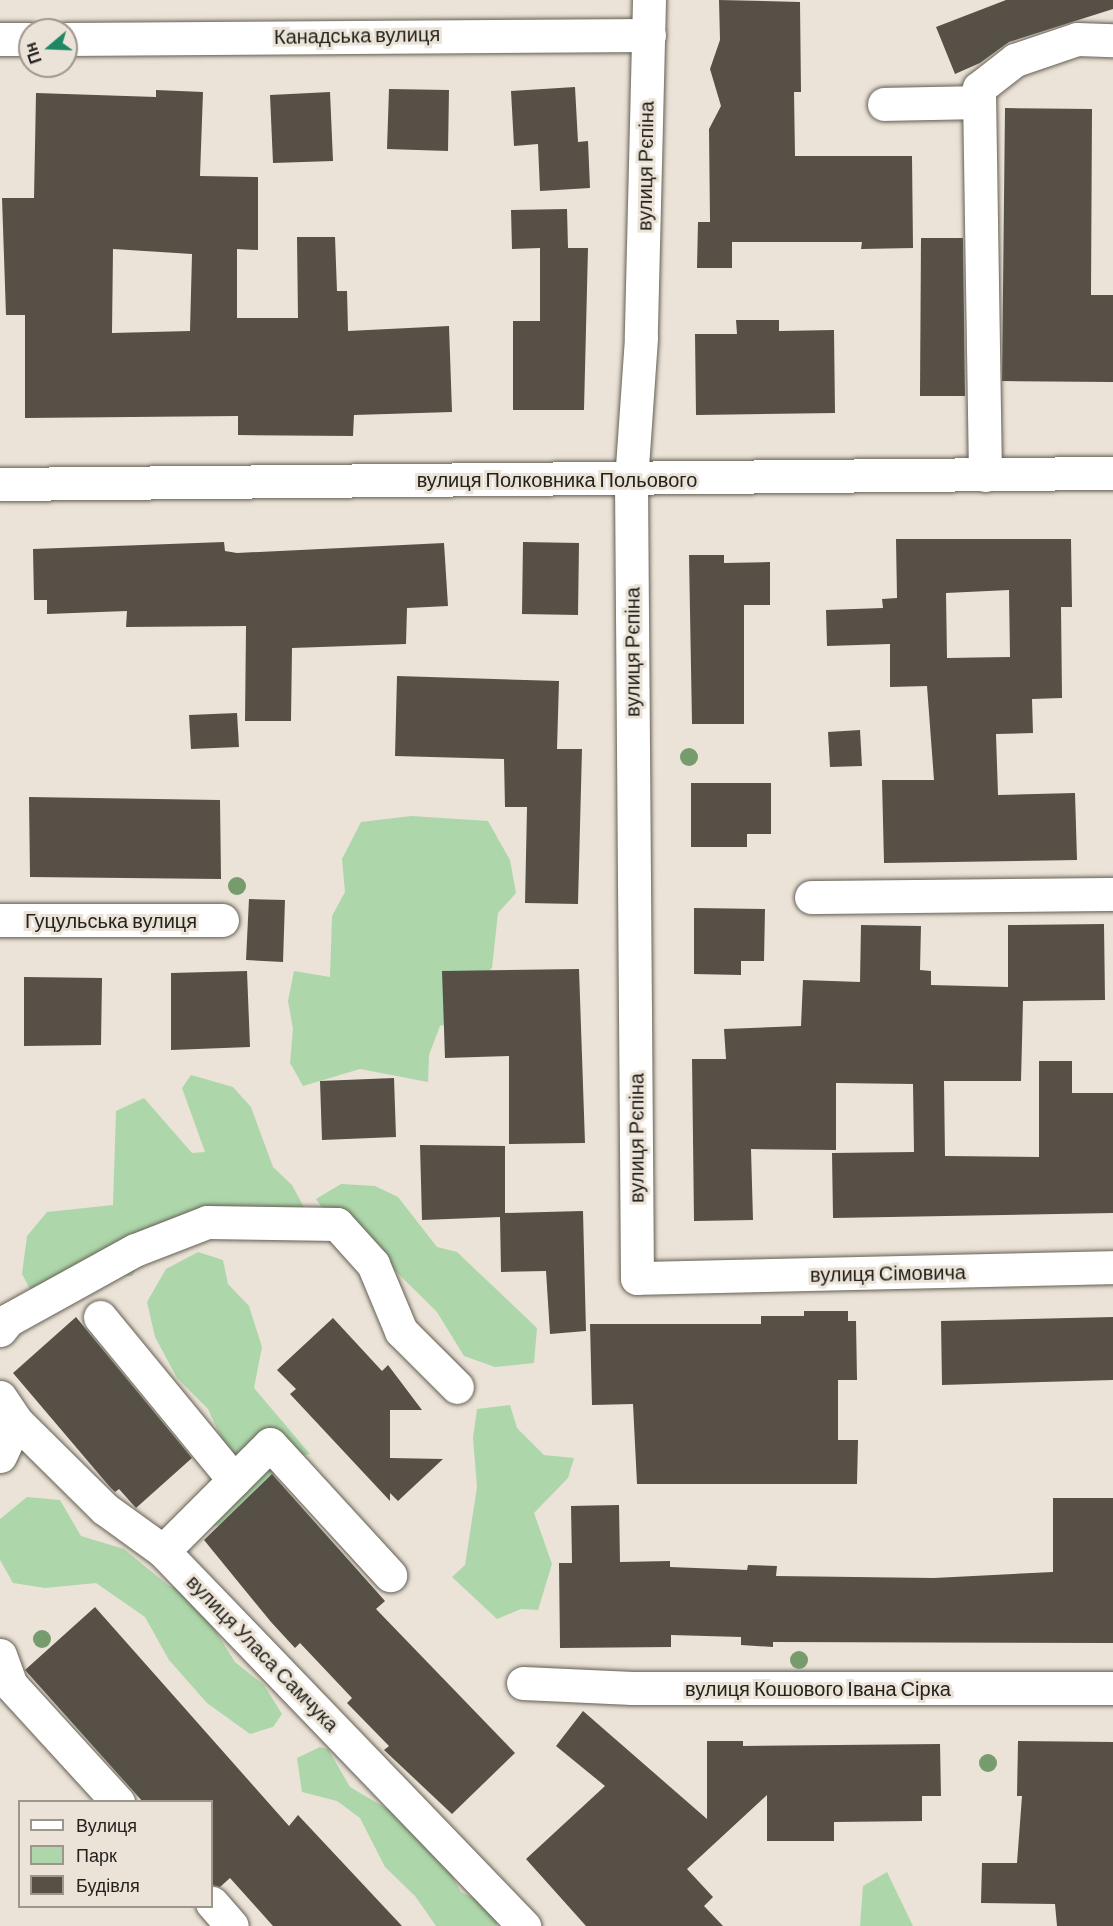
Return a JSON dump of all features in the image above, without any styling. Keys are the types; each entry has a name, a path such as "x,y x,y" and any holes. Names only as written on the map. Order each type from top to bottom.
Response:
{"street":[{"name":"вулиця Рєпіна","path":"649,0 641,338 631,481 637,1278 663,1278"},
{"name":"Канадська вулиця","path":"78,39 649,35"},
{"path":"0,39 18,39"},
{"path":"985,475 979,88 1015,60 1077,39 1113,40"},
{"path":"884,104 979,102"},
{"name":"вулиця Полковника Польового","path":"0,484 596,477 631,481 1113,472"},
{"path":"811,897 1113,894"},
{"name":"Гуцульська вулиця","path":"0,920 222,920"},
{"path":"0,1330 8,1320 135,1250 207,1222 337,1224 373,1264 401,1331 457,1387"},
{"name":"вулиця Сімовича","path":"663,1278 1113,1267"},
{"path":"100,1317 234,1480"},
{"name":"вулиця Уласа Самчука","path":"0,1456 8,1409"},
{"name":"вулиця Уласа Самчука","path":"8,1409 105,1509 163,1551 524,1926"},
{"path":"163,1551 270,1444 390,1575"},
{"path":"0,1655 11,1685 116,1800"},
{"name":"вулиця Кошового Івана Сірка","path":"523,1683 632,1688 1113,1688"},
{"path":"213,1904 232,1926"}],"green space":[{"path":"411,816 488,821 510,860 516,893 498,913 492,968 477,983 474,1016 440,1026 429,1055 428,1082 360,1069 303,1086 290,1063 293,1029 288,1001 294,971 330,977 332,916 345,892 342,859 361,822"},
{"path":"191,1075 233,1087 251,1107 273,1167 292,1185 305,1209 250,1219 144,1255 132,1276 103,1275 35,1298 22,1274 27,1236 47,1212 113,1205 116,1111 144,1098 192,1153 205,1152 182,1088"},
{"path":"341,1184 375,1186 398,1197 437,1247 457,1252 537,1328 534,1363 495,1367 464,1356 437,1312 365,1241 334,1225 316,1199"},
{"path":"198,1252 223,1260 228,1284 249,1306 262,1347 254,1388 310,1454 286,1459 238,1525 207,1526 224,1444 208,1409 177,1378 155,1337 147,1302 166,1269"},
{"path":"510,1405 517,1428 544,1455 574,1458 568,1478 534,1513 552,1564 538,1610 521,1609 497,1619 452,1577 465,1565 477,1487 473,1438 477,1409"},
{"path":"27,1497 60,1500 81,1536 124,1549 169,1586 191,1592 235,1662 264,1685 282,1714 273,1727 250,1734 207,1703 169,1660 145,1617 96,1583 45,1588 13,1583 0,1560 0,1519"},
{"path":"320,1747 328,1749 350,1787 404,1819 447,1866 461,1892 493,1907 497,1926 436,1926 415,1896 385,1867 360,1818 337,1801 302,1792 297,1758"},
{"path":"887,1872 913,1926 860,1926 863,1886"}],"building":[{"path":"719,0 800,2 801,92 794,92 795,156 912,156 913,248 861,249 862,242 732,242 732,268 697,268 698,222 710,222 709,129 721,106 710,69 720,40"},
{"path":"1006,0 1113,0 1113,9 1009,42 980,63 955,74 936,27"},
{"path":"575,87 578,142 588,141 590,188 540,191 538,144 514,146 511,91"},
{"path":"389,89 449,90 448,151 387,149"},
{"path":"156,90 203,92 200,176 258,177 258,250 237,249 237,318 298,318 297,237 335,237 337,291 347,291 348,331 449,326 452,412 354,415 353,436 238,435 238,416 25,418 25,315 6,315 2,198 34,198 36,93 156,97","holes":["113,249 192,254 190,331 112,333"]},
{"path":"330,92 333,161 273,163 270,95"},
{"path":"1005,108 1092,109 1091,295 1113,295 1113,382 1002,381"},
{"path":"567,209 568,248 588,248 584,410 513,410 513,321 540,321 540,248 512,249 511,210"},
{"path":"921,238 963,238 965,396 920,396"},
{"path":"736,320 779,320 779,331 834,330 835,413 696,415 695,334 737,334"},
{"path":"896,539 1071,539 1072,607 1061,607 1062,698 1032,699 1033,733 996,734 998,795 1075,793 1077,860 884,863 882,780 934,780 927,686 890,687 890,644 827,646 826,610 883,608 882,599 897,598","holes":["1009,590 1010,657 947,658 946,593"]},
{"path":"224,542 225,551 237,553 444,543 448,606 407,608 406,644 292,648 291,721 245,721 246,626 126,627 127,611 47,614 47,600 34,600 33,549"},
{"path":"523,542 579,543 578,615 522,614"},
{"path":"689,555 724,555 724,563 770,562 770,605 744,605 744,724 692,724"},
{"path":"397,676 559,681 557,749 582,749 578,904 525,903 527,807 505,807 504,759 395,756"},
{"path":"237,713 239,747 191,749 189,715"},
{"path":"860,730 862,766 830,767 828,732"},
{"path":"691,783 771,783 771,834 747,834 747,847 691,847"},
{"path":"29,797 220,800 221,879 30,877"},
{"path":"249,899 285,900 283,962 246,960"},
{"path":"694,908 765,909 764,961 741,961 741,975 694,974"},
{"path":"1104,924 1105,1000 1023,1001 1021,1081 944,1081 945,1156 1039,1157 1039,1061 1072,1061 1072,1093 1113,1093 1113,1213 833,1218 832,1153 914,1152 913,1084 836,1083 836,1150 751,1149 753,1220 694,1221 692,1059 726,1059 724,1029 801,1026 803,980 860,982 861,925 921,926 920,970 931,971 931,985 1008,987 1008,925"},
{"path":"579,969 585,1143 509,1144 509,1056 445,1058 442,971"},
{"path":"247,971 250,1047 171,1050 171,973"},
{"path":"24,977 102,978 101,1045 24,1046"},
{"path":"394,1078 396,1137 322,1140 320,1081"},
{"path":"420,1145 505,1146 505,1213 583,1211 586,1331 550,1334 546,1271 501,1272 500,1217 422,1220"},
{"path":"804,1311 848,1311 848,1321 856,1321 857,1380 838,1380 838,1440 858,1440 857,1484 637,1484 633,1404 592,1405 590,1324 761,1324 761,1316 804,1316"},
{"path":"76,1317 192,1458 136,1508 119,1489 115,1492 109,1486 13,1373"},
{"path":"1113,1317 1113,1380 942,1385 941,1321"},
{"path":"333,1318 382,1371 388,1365 422,1410 390,1410 390,1458 443,1459 398,1501 390,1493 390,1501 290,1394 296,1389 277,1370"},
{"path":"272,1474 385,1601 376,1609 515,1753 452,1814 384,1750 389,1746 347,1703 352,1698 300,1643 295,1648 204,1540"},
{"path":"1053,1498 1113,1498 1113,1643 773,1642 773,1647 741,1645 741,1637 671,1635 671,1647 560,1648 559,1563 572,1563 571,1506 619,1505 620,1562 670,1561 670,1567 747,1570 748,1565 777,1566 776,1576 934,1578 1053,1572"},
{"path":"95,1607 289,1826 298,1815 402,1926 273,1926 230,1878 220,1887 213,1885 213,1800 141,1800 25,1670"},
{"path":"583,1711 707,1819 707,1741 743,1741 743,1746 940,1744 941,1796 922,1796 922,1821 834,1822 834,1841 767,1841 767,1795 687,1869 713,1897 704,1906 723,1926 586,1926 526,1859 605,1786 556,1746"},
{"path":"1018,1741 1113,1742 1113,1926 1057,1926 1055,1904 981,1903 982,1863 1017,1863 1022,1796 1017,1796"}]}
